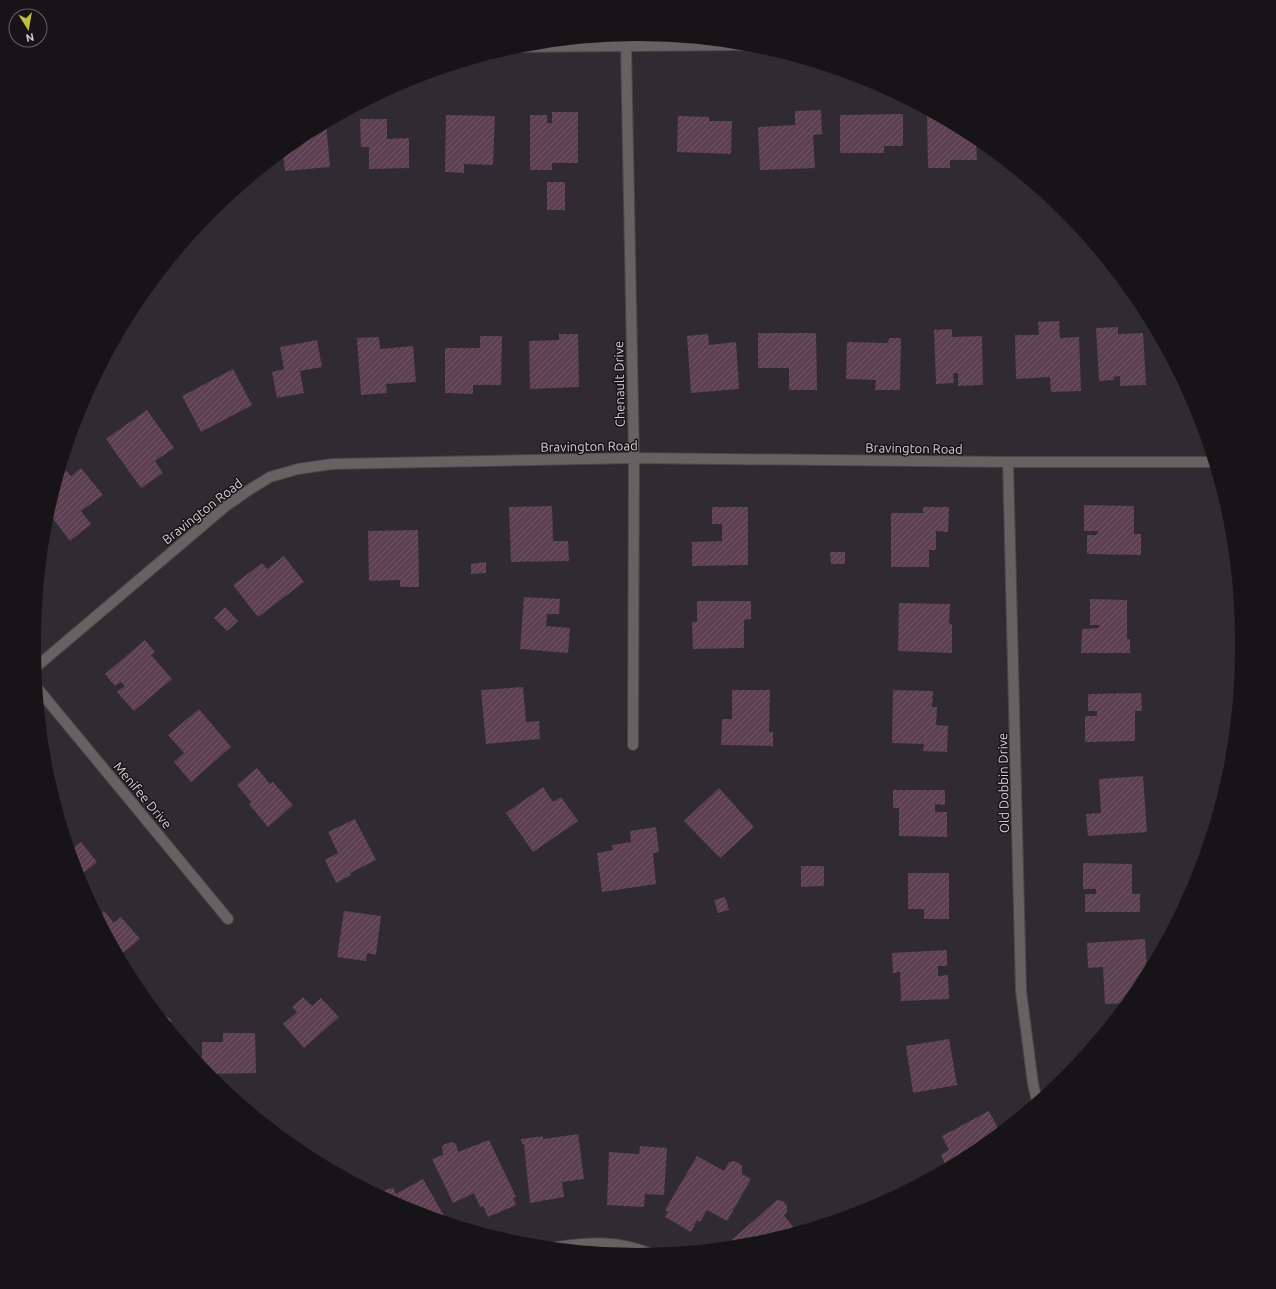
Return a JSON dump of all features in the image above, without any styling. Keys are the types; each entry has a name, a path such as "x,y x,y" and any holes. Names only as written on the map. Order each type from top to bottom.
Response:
{"street":[{"name":"Chenault Drive","path":"626,46 634,458 633,745"},
{"path":"556,47 716,46"},
{"name":"Bravington Road","path":"41,663 226,506 270,477 298,469 332,464 634,458 1008,462 1208,462"},
{"name":"Old Dobbin Drive","path":"1008,462 1021,991 1036,1096"},
{"name":"Menifee Drive","path":"42,694 228,919"},
{"path":"574,1244 590,1242 631,1246 636,1248"}],"building":[{"path":"821,110 822,134 813,135 815,168 760,170 758,127 795,125 795,111"},
{"path":"552,112 578,112 578,163 552,163 552,170 530,170 530,115 547,115 547,123 552,123"},
{"path":"903,114 903,146 884,146 884,153 840,153 840,115"},
{"path":"446,115 495,116 493,165 464,164 464,173 445,172"},
{"path":"678,116 709,117 709,121 732,121 731,154 677,152"},
{"path":"927,116 976,147 977,160 950,160 950,168 928,168"},
{"path":"360,119 387,119 387,139 409,138 409,168 369,169 369,147 361,147"},
{"path":"327,129 330,167 285,171 284,158"},
{"path":"547,182 565,182 565,210 547,210"},
{"path":"1059,321 1060,338 1079,337 1081,391 1051,392 1050,377 1016,379 1015,335 1039,335 1038,322"},
{"path":"1118,327 1118,334 1143,333 1146,385 1120,386 1120,376 1114,377 1114,380 1099,381 1096,328"},
{"path":"952,329 952,337 982,336 983,385 958,386 958,373 953,373 954,383 936,384 934,330"},
{"path":"758,333 816,333 817,390 789,390 789,368 758,368"},
{"path":"559,334 578,334 579,387 530,389 529,341 559,340"},
{"path":"708,334 709,345 736,342 739,389 691,393 687,336"},
{"path":"480,336 502,336 501,385 473,385 473,394 445,393 445,348 480,348"},
{"path":"379,337 380,349 413,346 416,382 386,384 387,393 361,395 357,338"},
{"path":"889,338 901,338 900,390 875,390 876,380 846,379 847,342 888,343"},
{"path":"317,340 322,367 300,371 304,393 277,398 272,372 284,369 280,347"},
{"path":"233,369 252,405 201,432 182,396"},
{"path":"147,410 174,448 155,461 163,473 141,488 106,439"},
{"path":"81,468 103,495 81,511 91,524 70,541 53,518 65,470 71,476"},
{"path":"1084,505 1134,506 1134,534 1141,534 1141,555 1087,554 1087,535 1097,535 1098,531 1084,531"},
{"path":"552,506 553,541 568,541 569,561 511,562 509,507"},
{"path":"712,507 748,507 748,565 692,566 692,542 722,541 722,524 712,524"},
{"path":"923,507 949,507 948,532 936,531 936,550 929,550 929,567 891,567 891,513 923,513"},
{"path":"418,530 419,587 400,587 400,580 369,581 368,531"},
{"path":"830,552 845,552 845,564 831,564"},
{"path":"284,556 304,582 258,617 233,585 262,563 267,569"},
{"path":"486,562 486,573 471,574 471,564"},
{"path":"524,597 560,599 559,614 547,614 546,626 570,628 568,653 520,649"},
{"path":"1090,599 1127,600 1127,639 1130,639 1130,653 1081,653 1082,629 1099,628 1099,625 1090,625"},
{"path":"697,601 751,601 751,619 744,620 744,648 693,649 692,622 697,622"},
{"path":"899,603 950,604 949,624 952,624 952,653 898,651"},
{"path":"225,607 238,621 227,631 214,618"},
{"path":"145,640 155,652 151,655 172,679 134,711 117,692 125,686 121,682 115,686 105,674"},
{"path":"523,687 526,722 539,721 540,739 486,744 481,690"},
{"path":"732,690 770,690 769,732 773,732 773,746 721,745 722,719 732,719"},
{"path":"893,690 933,691 932,707 937,707 936,725 948,726 947,752 923,751 924,744 892,743"},
{"path":"1141,693 1142,711 1135,711 1135,741 1085,742 1085,716 1097,716 1097,711 1088,711 1088,694"},
{"path":"199,709 231,747 191,782 174,762 184,753 168,735"},
{"path":"257,768 270,784 273,782 293,805 268,827 249,804 251,802 237,785"},
{"path":"1143,776 1147,832 1088,836 1086,814 1101,813 1099,779"},
{"path":"543,787 553,802 561,797 578,821 533,852 506,813"},
{"path":"719,788 754,827 720,858 684,821"},
{"path":"893,790 945,790 945,805 935,804 935,812 947,812 947,837 899,836 899,808 893,808"},
{"path":"355,819 376,860 350,873 351,875 336,883 325,860 338,853 328,832"},
{"path":"656,827 659,852 653,853 656,884 602,892 597,853 613,850 612,845 631,842 630,831"},
{"path":"81,842 97,862 84,873 75,847"},
{"path":"1083,863 1132,864 1132,894 1140,894 1140,912 1085,912 1085,894 1096,894 1096,889 1083,889"},
{"path":"801,866 824,866 824,886 801,887"},
{"path":"908,873 949,873 949,919 924,919 924,909 908,909"},
{"path":"725,897 729,910 718,913 714,900"},
{"path":"104,911 114,923 121,917 140,939 123,953 102,913"},
{"path":"344,911 381,916 376,955 367,953 366,961 337,957"},
{"path":"1145,939 1146,964 1120,1003 1105,1004 1103,967 1088,968 1087,943"},
{"path":"947,950 947,966 938,966 938,976 948,975 949,999 901,1001 900,972 893,973 892,953"},
{"path":"303,997 312,1006 321,998 339,1017 304,1048 283,1024 297,1012 292,1007"},
{"path":"165,1015 172,1020 171,1022"},
{"path":"223,1033 255,1033 256,1073 217,1074 202,1058 202,1042 223,1042"},
{"path":"949,1039 957,1085 913,1093 906,1046"},
{"path":"989,1111 998,1127 945,1163 941,1155 949,1150 942,1136"},
{"path":"578,1134 584,1179 562,1182 564,1197 530,1203 524,1144 522,1144 521,1139 543,1136 543,1139"},
{"path":"489,1140 516,1197 513,1198 516,1205 488,1217 483,1206 480,1207 474,1193 453,1203 432,1159 443,1155 442,1147 451,1142 456,1144 458,1152"},
{"path":"640,1146 667,1148 664,1195 645,1194 644,1207 607,1205 609,1152 639,1154"},
{"path":"697,1156 724,1171 729,1162 734,1161 742,1165 742,1174 751,1179 727,1221 707,1210 700,1222 697,1220 691,1232 665,1217 668,1212 665,1210"},
{"path":"423,1179 444,1215 410,1203 384,1191 393,1188 396,1194"},
{"path":"777,1200 783,1201 787,1206 787,1212 784,1215 794,1228 731,1241"}]}
